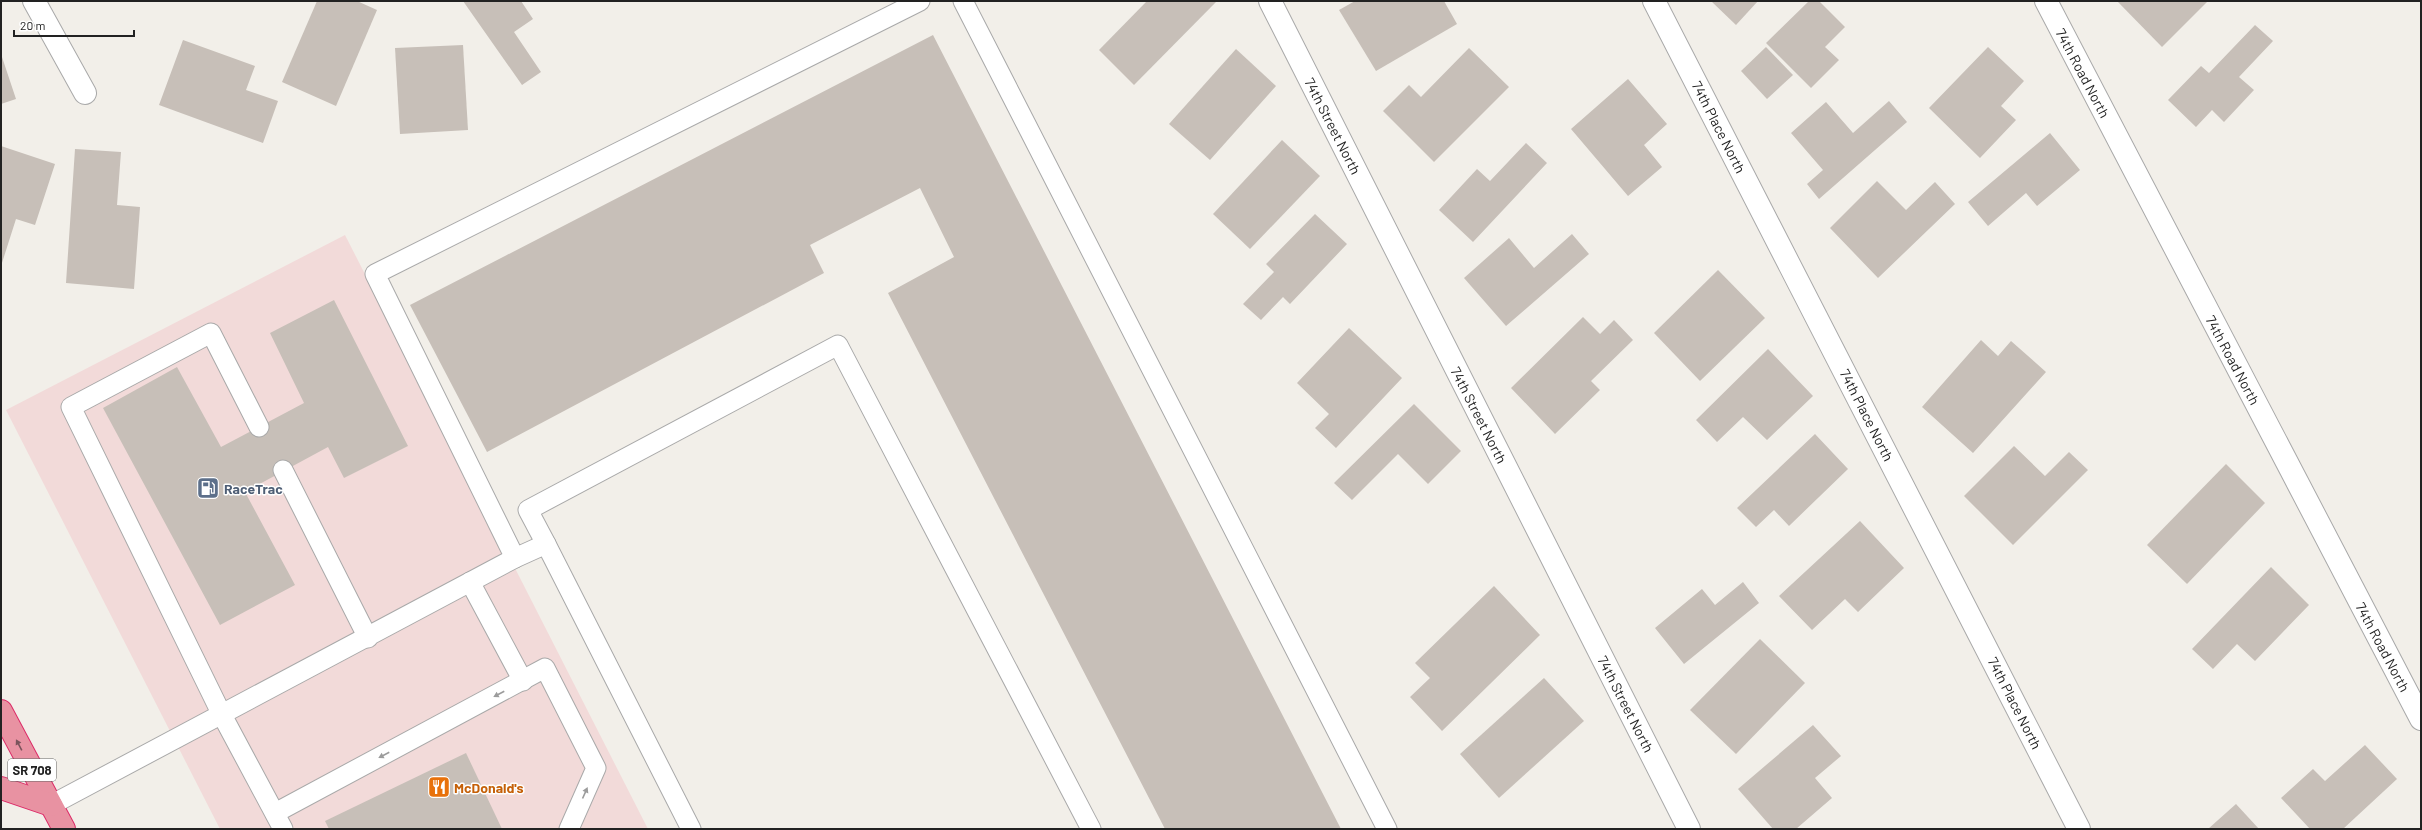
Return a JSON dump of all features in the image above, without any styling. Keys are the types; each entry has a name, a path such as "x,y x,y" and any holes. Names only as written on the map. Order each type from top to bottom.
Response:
{"highway":[{"name":"SR 708","path":"1,711 64,829"},
{"path":"1,788 51,805"}],"street":[{"path":"34,1 85,93"},
{"name":"74th Street North","path":"1270,1 1689,829"},
{"name":"74th Place North","path":"1654,1 2079,829"},
{"name":"74th Road North","path":"2046,1 2421,719"}],"lane":[{"path":"515,558 375,274 920,1"},
{"path":"962,1 1387,829"},
{"path":"259,427 212,333 71,407 222,715 279,821 546,668 596,768 569,829"},
{"path":"691,829 528,510 838,345 1091,829"},
{"path":"283,470 368,638"},
{"path":"51,805 368,638 515,558 546,544"},
{"path":"470,582 523,680"}],"shaded area":[{"path":"345,235 648,829 220,829 6,410"}],"building":[{"path":"317,1 357,1 377,10 336,106 282,82"},
{"path":"463,1 521,1 533,19 514,32 541,72 522,85"},
{"path":"1147,1 1217,1 1134,85 1099,50"},
{"path":"1355,1 1444,1 1457,24 1376,71 1339,10"},
{"path":"1711,1 1758,1 1736,25"},
{"path":"1809,1 1819,1 1845,27 1825,47 1839,60 1811,88 1766,43"},
{"path":"2117,1 2208,1 2162,47"},
{"path":"2255,25 2273,41 2239,77 2254,90 2224,122 2212,110 2196,127 2168,100 2201,66 2209,73"},
{"path":"933,35 1341,829 1165,829 888,293 954,257 920,188 810,245 824,273 487,452 410,305"},
{"path":"183,40 255,66 246,90 278,101 263,143 159,105"},
{"path":"463,45 468,130 400,134 395,48"},
{"path":"1766,47 1793,75 1767,99 1741,71"},
{"path":"1988,47 2024,81 2001,106 2016,120 1980,158 1929,108"},
{"path":"1469,48 1509,87 1434,162 1383,111 1409,85 1421,97"},
{"path":"1236,49 1276,86 1210,160 1169,124"},
{"path":"1,54 16,99 1,104"},
{"path":"1628,79 1667,124 1644,145 1662,167 1628,196 1571,129"},
{"path":"1889,101 1907,122 1819,199 1807,184 1823,170 1791,133 1826,102 1853,133"},
{"path":"2050,133 2080,170 2037,206 2026,193 1988,226 1968,202"},
{"path":"1282,140 1320,176 1250,249 1213,214"},
{"path":"1526,143 1547,163 1473,242 1439,210 1477,169 1490,181"},
{"path":"1,146 55,164 35,225 16,219 1,266"},
{"path":"75,149 121,152 117,205 140,207 134,289 66,283"},
{"path":"1877,181 1906,210 1935,182 1955,204 1878,278 1830,228"},
{"path":"1315,214 1347,244 1290,304 1283,297 1261,320 1243,304 1274,272 1266,264"},
{"path":"1572,234 1589,254 1506,326 1464,278 1509,238 1534,268"},
{"path":"1718,270 1765,318 1700,381 1654,333"},
{"path":"334,300 408,446 344,478 328,447 245,492 295,585 220,625 103,408 177,367 221,447 304,403 270,333"},
{"path":"1583,317 1600,334 1614,320 1633,340 1591,381 1600,390 1555,434 1511,388"},
{"path":"1349,328 1402,378 1336,448 1315,428 1329,414 1297,383"},
{"path":"1981,340 1998,356 2011,341 2046,372 1973,453 1922,407"},
{"path":"1768,349 1813,396 1767,440 1743,417 1717,442 1696,420"},
{"path":"1414,404 1461,451 1428,484 1398,454 1352,500 1334,483"},
{"path":"1815,434 1848,469 1789,526 1774,510 1756,527 1737,508"},
{"path":"2014,446 2045,476 2069,452 2088,470 2013,545 1964,496"},
{"path":"2226,464 2265,503 2187,584 2147,545"},
{"path":"1860,521 1904,568 1858,612 1845,599 1812,630 1779,596"},
{"path":"2271,567 2309,605 2255,661 2237,644 2213,669 2192,649"},
{"path":"1743,582 1759,603 1684,664 1655,628 1702,589 1715,605"},
{"path":"1494,586 1540,635 1442,731 1410,697 1430,678 1415,663"},
{"path":"1760,639 1805,683 1736,754 1690,710"},
{"path":"1544,678 1584,721 1499,798 1460,754"},
{"path":"1813,725 1841,756 1815,778 1832,798 1796,829 1773,829 1738,789"},
{"path":"2365,745 2397,779 2343,829 2310,829 2281,798 2313,769 2325,781"},
{"name":"McDonald's","path":"466,753 502,829 329,829 325,821"},
{"path":"2236,804 2259,829 2208,829"}],"place":[{"name":"RaceTrac","path":"208,488"},
{"name":"McDonald's","path":"439,787"}]}
